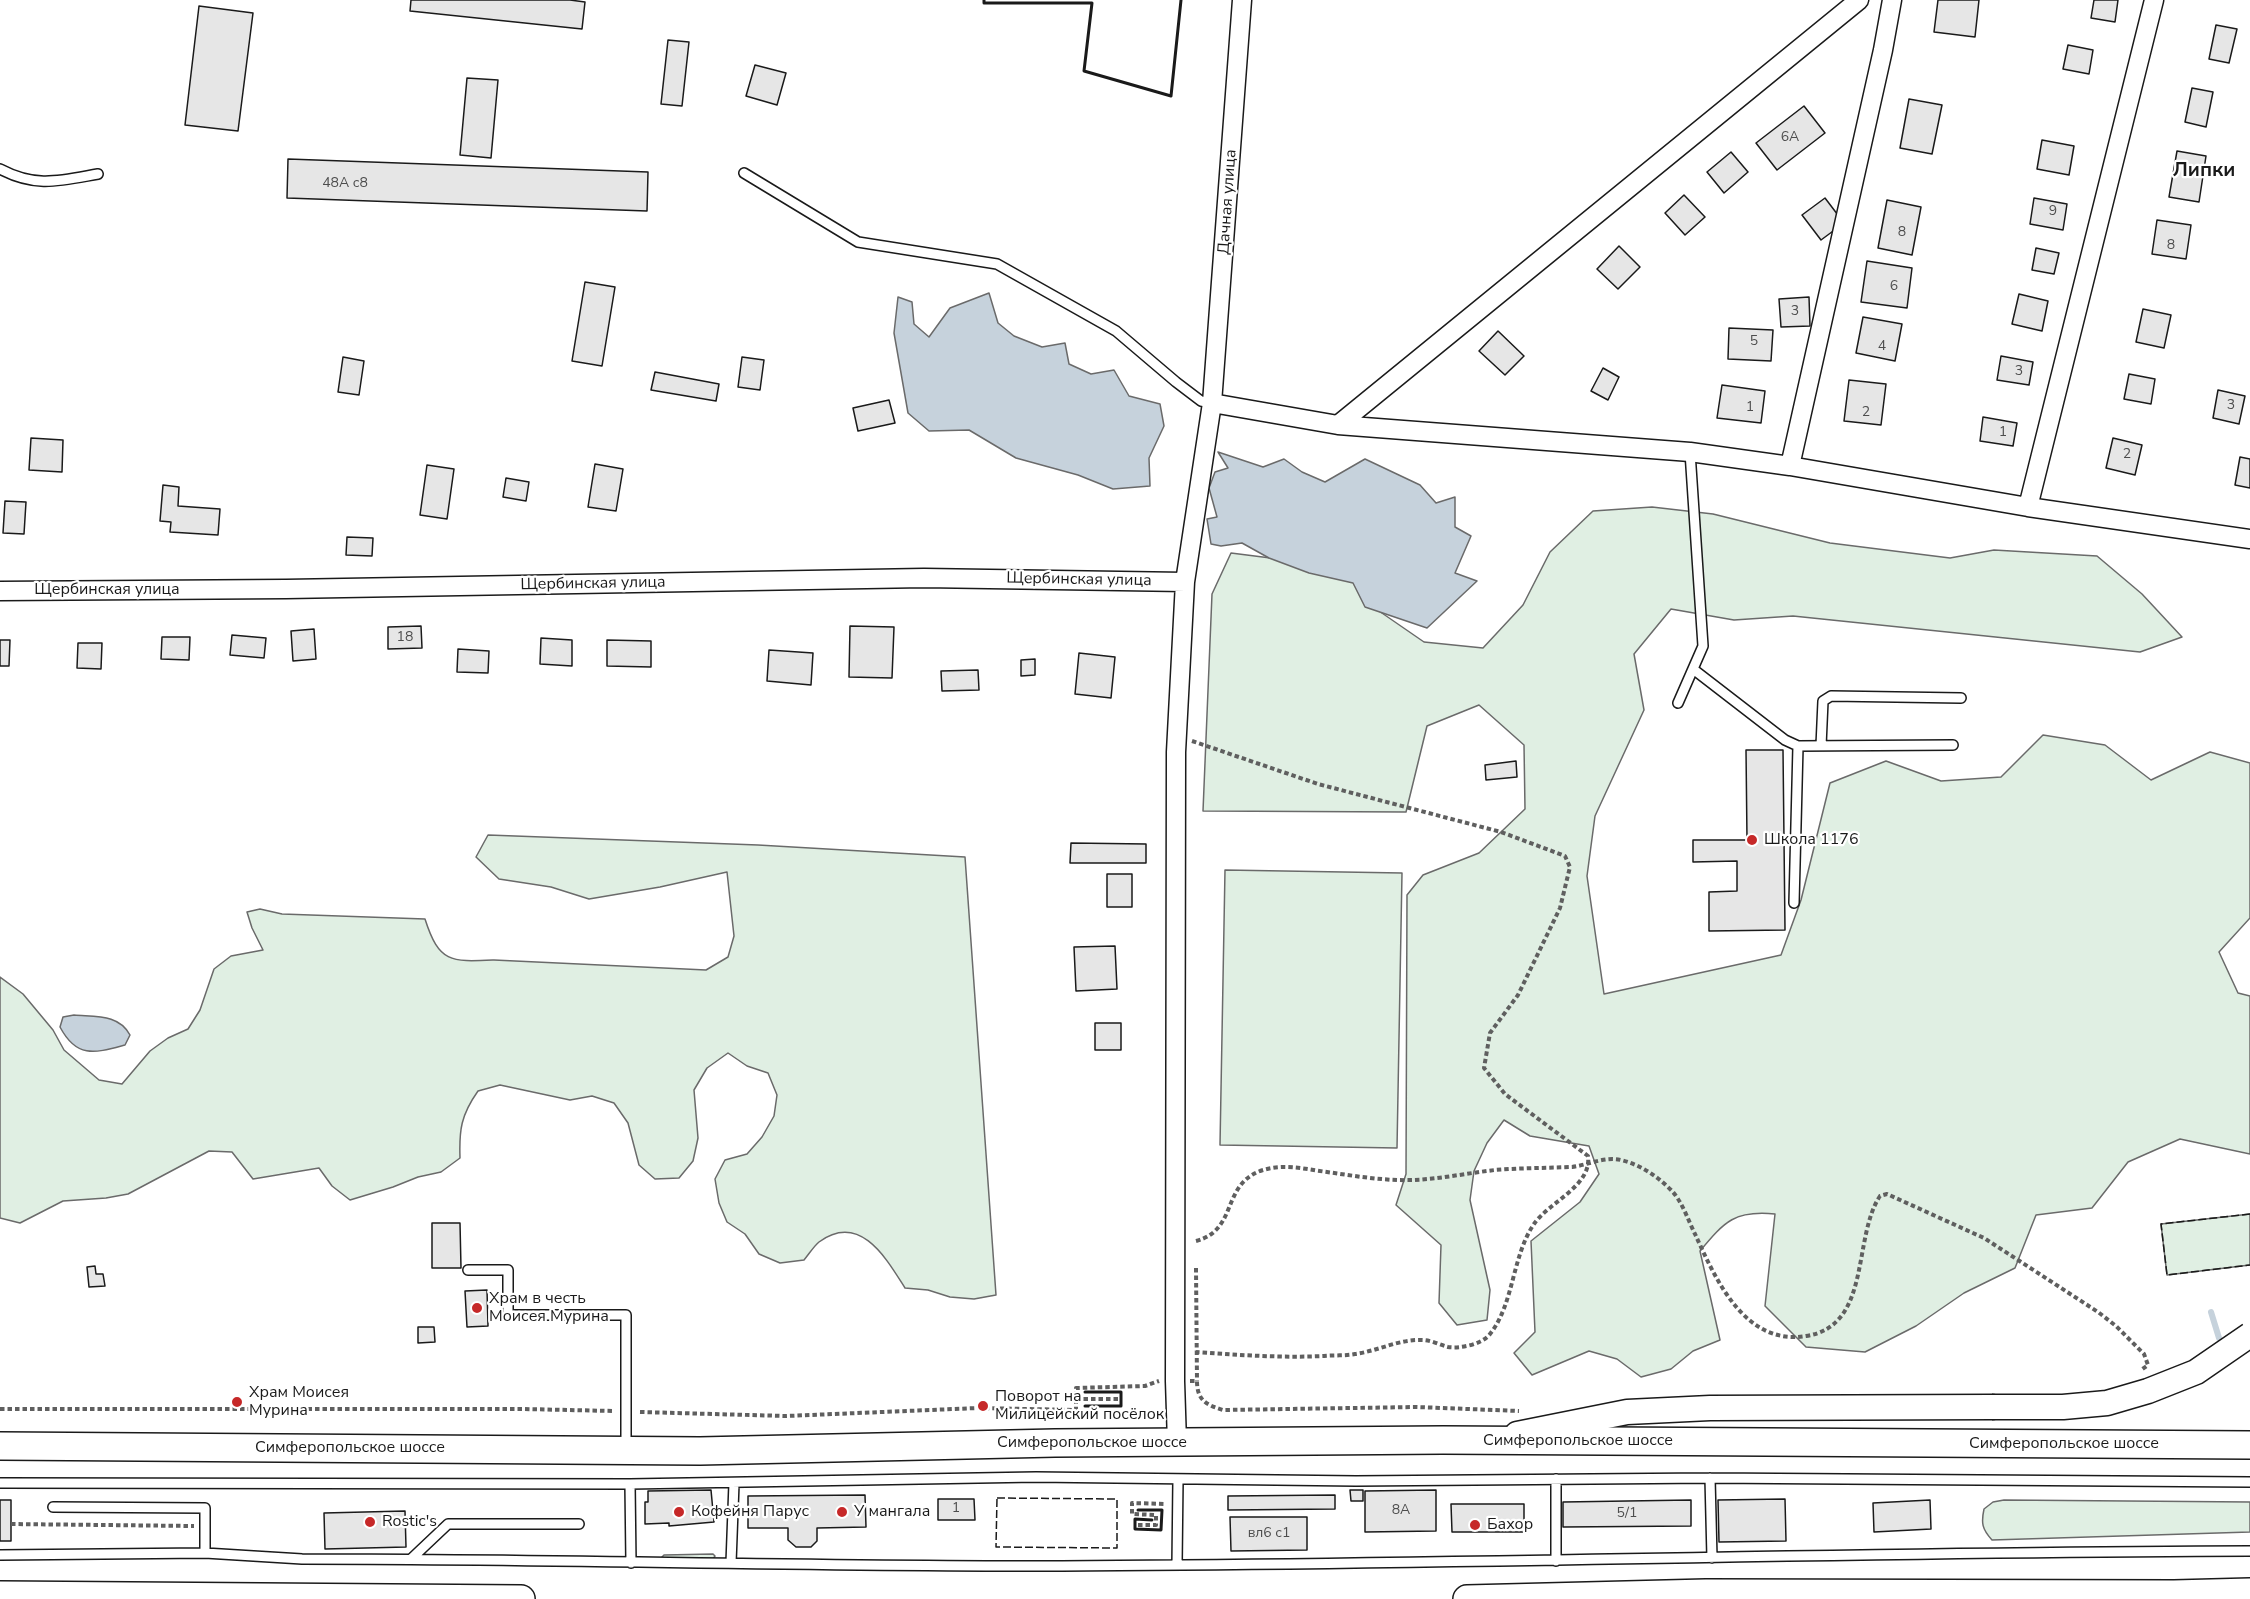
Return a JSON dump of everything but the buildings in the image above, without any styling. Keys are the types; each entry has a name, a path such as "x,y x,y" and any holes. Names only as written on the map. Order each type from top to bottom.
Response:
{"main road":[{"path":"1493,1440 1546,1427 1627,1412 1710,1408 2063,1407 2107,1402 2148,1391 2196,1372 2250,1335"},
{"name":"Симферопольское шоссе","path":"0,1446 700,1451 906,1445 1493,1440 2250,1445"},
{"path":"1467,1599 1706,1593 2174,1594 2250,1592"},
{"path":"2109,1599 2174,1594"},
{"path":"0,1595 521,1599"}],"street":[{"name":"Дачная улица","path":"1177,1443 1175,1381 1176,752 1185,582 1212,403 1242,0"},
{"path":"1338,425 1859,0"},
{"path":"1790,466 1883,50 1892,0"},
{"path":"2028,507 2154,0"},
{"path":"1212,403 1338,425 1690,452 1790,466 2028,507 2250,539"},
{"name":"Щербинская улица","path":"0,591 286,589 924,578 1185,582"}],"lane":[{"path":"0,169 18,178 53,183 98,174"},
{"path":"744,173 858,242 997,264 1116,331 1176,382 1202,401 1212,403"},
{"path":"1678,703 1703,646 1690,452"},
{"path":"1693,669 1785,740 1798,746 1953,745"},
{"path":"1821,746 1823,701 1831,696 1961,698"},
{"path":"1794,903 1798,746"},
{"path":"468,1270 508,1270 508,1315 626,1315 626,1450"},
{"path":"0,1483 630,1484 1036,1477 1356,1481 1710,1478 2250,1482"},
{"path":"1710,1478 1712,1558"},
{"path":"1177,1565 1178,1479"},
{"path":"1556,1479 1556,1561"},
{"path":"731,1563 734,1483"},
{"path":"630,1484 631,1563"},
{"path":"53,1507 205,1508 204,1553"},
{"path":"411,1559 448,1524 579,1524"},
{"path":"0,1555 204,1553 302,1558 631,1563 1177,1565 2250,1551"}],"path":[{"path":"1192,741 1317,784 1501,832 1565,856 1570,867 1560,908 1518,995 1490,1033 1484,1068 1505,1094 1588,1156 1589,1163 1586,1173 1571,1191 1549,1206 1533,1225 1519,1255 1503,1308 1490,1335 1473,1344 1450,1347 1423,1340 1355,1354 1311,1356 1196,1352"},
{"path":"1196,1241 1205,1239 1216,1231 1227,1216 1236,1188 1245,1179 1275,1167 1291,1166 1379,1179 1413,1180 1496,1170 1575,1166 1605,1159 1618,1159 1650,1172 1672,1191 1719,1283 1748,1320 1779,1337 1804,1337 1821,1333 1836,1322 1849,1304 1859,1275 1869,1222 1876,1202 1880,1196 1887,1194 1984,1238 2098,1312 2144,1354 2148,1365 2140,1371"},
{"path":"0,1409 523,1409 786,1416 978,1408 1076,1410 1076,1388 1145,1386 1158,1381 1197,1381 1200,1399 1210,1406 1223,1410 1417,1407 1521,1411"},
{"path":"1076,1399 1121,1399"},
{"path":"1138,1524 1156,1525 1156,1515 1132,1514 1132,1503 1178,1504"},
{"path":"11,1524 205,1526"}],"green space":[{"path":"1652,507 1713,514 1830,543 1950,558 1994,550 2097,556 2142,594 2182,637 2140,652 1793,616 1734,620 1671,609 1634,654 1644,710 1595,816 1587,876 1604,994 1781,955 1801,900 1830,783 1886,761 1941,781 2001,777 2043,735 2105,745 2151,780 2210,752 2250,763 2250,918 2219,952 2238,993 2250,996 2250,1154 2180,1139 2128,1162 2092,1208 2036,1215 2015,1268 1964,1293 1916,1326 1865,1352 1806,1347 1765,1306 1775,1214 1740,1216 1724,1225 1700,1251 1720,1340 1693,1351 1671,1369 1641,1377 1617,1359 1589,1351 1532,1375 1514,1353 1535,1332 1531,1241 1580,1202 1599,1174 1589,1146 1530,1136 1504,1120 1487,1143 1474,1171 1470,1200 1490,1290 1487,1320 1457,1325 1439,1303 1441,1245 1396,1205 1406,1174 1407,895 1423,875 1479,853 1525,809 1524,745 1479,705 1427,726 1406,812 1203,811 1212,594 1231,553 1310,563 1367,579 1379,611 1424,642 1483,648 1523,605 1550,552 1593,511"},
{"path":"488,835 758,845 965,857 996,1295 974,1299 950,1297 928,1290 905,1288 880,1252 870,1242 859,1235 847,1232 834,1234 819,1242 804,1260 780,1263 759,1254 745,1234 727,1222 719,1203 715,1179 725,1160 747,1154 762,1137 774,1116 777,1095 768,1073 747,1066 728,1053 707,1068 694,1090 698,1138 693,1161 679,1178 655,1179 639,1165 628,1123 614,1103 592,1096 570,1100 500,1085 478,1091 468,1108 461,1131 460,1158 441,1172 418,1177 350,1200 332,1186 319,1168 253,1179 232,1152 209,1151 128,1194 63,1201 20,1223 0,1218 0,977 23,994 53,1030 64,1050 99,1080 122,1084 150,1051 168,1038 188,1029 200,1010 214,969 231,956 263,950 247,912 260,909 282,914 425,919 430,933 442,952 457,960 706,970 728,957 734,936 727,872 660,887 589,899 551,887 499,879 476,857"},
{"path":"1225,870 1402,873 1397,1148 1220,1145"},
{"path":"2250,1214 2250,1265 2167,1275 2161,1224"},
{"path":"2004,1500 2250,1502 2250,1532 1992,1540 1983,1526 1984,1509 1993,1502"},
{"path":"713,1554 715,1556 713,1559 664,1560 662,1557 664,1555"}],"shaded area":[{"path":"989,293 998,323 1014,336 1042,347 1065,343 1069,364 1091,374 1114,370 1129,396 1160,404 1164,426 1149,458 1150,486 1113,489 1078,475 1016,458 969,430 929,431 908,413 894,333 898,297 912,302 914,324 929,337 950,308"},
{"path":"1218,452 1263,467 1284,459 1302,472 1325,482 1365,459 1420,485 1436,503 1455,497 1455,527 1471,536 1455,573 1477,581 1427,628 1365,607 1353,583 1309,573 1269,558 1242,543 1221,546 1211,544 1207,519 1217,517 1209,488 1215,472 1228,468"},
{"path":"74,1015 113,1020 120,1023 130,1035 125,1045 96,1051 80,1049 66,1037 60,1027 63,1017"}],"waterway":[{"path":"2211,1312 2219,1338"}],"fence":[{"path":"2250,1214 2161,1224 2167,1275 2250,1265"},
{"path":"997,1498 1117,1499 1117,1548 996,1547 997,1498"}],"wall":[{"path":"984,0 984,3 1092,3 1084,71 1171,96 1181,0"},
{"path":"1085,1392 1121,1392 1121,1406 1085,1406"},
{"path":"1138,1510 1162,1510 1161,1530 1135,1529 1135,1519 1152,1520"}],"place":[{"name":"Школа 1176","path":"1752,840"},
{"name":"Храм в честь Моисея Мурина","path":"477,1308"},
{"name":"Храм Моисея Мурина","path":"237,1402"},
{"name":"Поворот на Милицейский посёлок","path":"983,1406"},
{"name":"Кофейня Парус","path":"679,1512"},
{"name":"У мангала","path":"842,1512"},
{"name":"Rostic's","path":"370,1522"},
{"name":"Бахор","path":"1475,1525"}],"district":[{"name":"Липки","path":"2204,171"}]}
